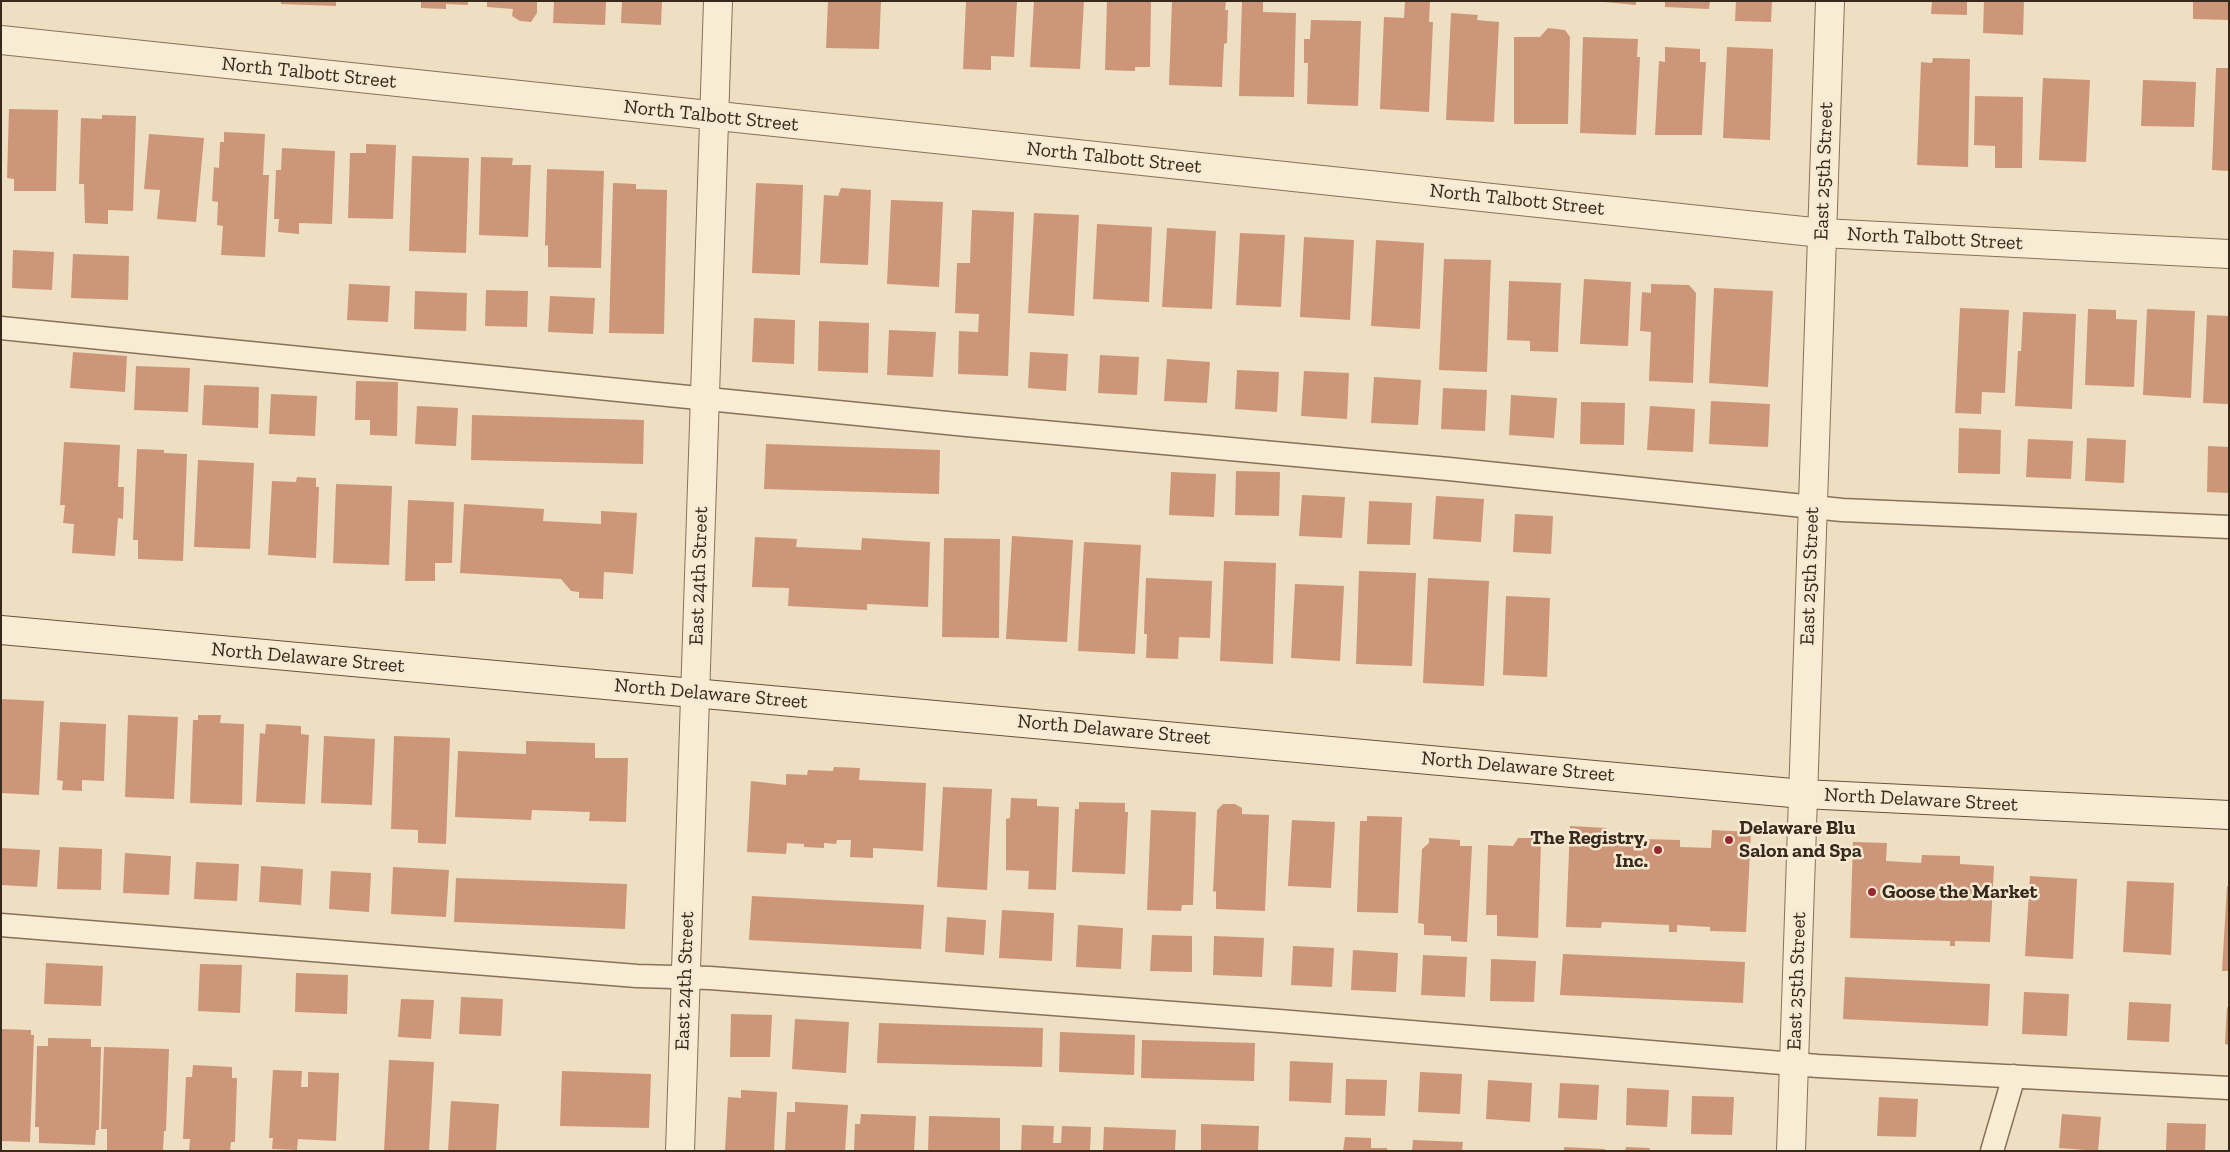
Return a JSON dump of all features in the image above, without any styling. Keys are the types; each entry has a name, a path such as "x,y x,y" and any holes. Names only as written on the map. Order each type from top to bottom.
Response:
{"street":[{"name":"East 24th Street","path":"680,1151 718,1"},
{"name":"East 25th Street","path":"1791,1151 1830,1"},
{"name":"North Talbott Street","path":"1,40 1822,233 2229,254"},
{"name":"North Delaware Street","path":"1,630 1803,794 2229,815"}],"lane":[{"path":"1,328 976,426 1458,470 1812,507 2229,526"},
{"path":"1,924 628,976 685,978 1289,1022 1794,1064 2229,1088"},
{"path":"1992,1151 2014,1076"}],"building":[{"path":"281,1 336,1 336,6 281,4"},
{"path":"421,1 468,1 468,5 446,4 446,9 421,8"},
{"path":"487,1 537,1 537,13 531,22 520,21 512,16 513,9 487,7"},
{"path":"554,1 606,2 605,25 553,23"},
{"path":"622,1 662,1 661,25 621,23"},
{"path":"828,1 881,1 879,49 826,48"},
{"path":"966,1 1017,1 1014,57 991,56 991,70 963,69"},
{"path":"1034,1 1084,1 1080,69 1030,67"},
{"path":"1107,1 1151,1 1150,67 1135,67 1135,71 1105,70"},
{"path":"1172,1 1226,1 1225,10 1228,10 1227,43 1224,44 1222,87 1169,85"},
{"path":"1242,1 1263,2 1263,12 1296,13 1294,97 1239,96"},
{"path":"1405,1 1430,1 1429,22 1433,22 1429,112 1380,109 1384,17 1404,18"},
{"path":"1593,1 1636,1 1636,5"},
{"path":"1665,1 1710,1 1709,9 1665,7"},
{"path":"1736,1 1772,1 1771,22 1735,21"},
{"path":"1932,1 1967,1 1967,15 1931,14"},
{"path":"1984,1 2024,1 2023,35 1983,33"},
{"path":"2193,1 2229,1 2229,20 2193,19"},
{"path":"1451,13 1478,15 1477,20 1499,22 1494,122 1446,120"},
{"path":"1311,20 1361,21 1358,106 1307,104 1308,63 1304,63 1304,39 1310,39"},
{"path":"1548,28 1565,30 1570,37 1568,124 1514,124 1514,37 1540,37"},
{"path":"1583,37 1638,39 1637,57 1640,57 1636,135 1580,133"},
{"path":"1665,47 1700,49 1700,62 1706,62 1702,135 1655,135 1659,61 1665,62"},
{"path":"1727,47 1773,49 1770,140 1723,138"},
{"path":"1933,58 1970,59 1968,167 1917,165 1921,62 1932,63"},
{"path":"2216,68 2229,68 2229,171 2212,170"},
{"path":"2043,78 2090,80 2086,162 2039,160"},
{"path":"2143,80 2196,82 2194,127 2141,126"},
{"path":"1975,96 2023,97 2022,168 1995,168 1995,146 1974,145"},
{"path":"9,109 58,110 56,191 14,191 14,179 7,178"},
{"path":"102,115 136,116 133,211 108,210 108,224 85,223 84,184 79,184 81,118 102,119"},
{"path":"224,132 265,134 263,175 269,175 265,257 221,255 223,226 217,225 218,202 212,201 214,167 219,168 220,142 224,142"},
{"path":"149,134 204,138 196,222 157,219 160,190 144,189"},
{"path":"366,144 396,145 393,219 348,218 350,153 366,153"},
{"path":"282,148 335,151 332,224 299,223 299,234 278,232 279,219 274,219 276,170 281,170"},
{"path":"412,156 469,158 466,253 409,251"},
{"path":"481,157 513,158 512,165 531,165 528,237 479,235"},
{"path":"547,169 604,171 601,268 548,267 548,245 545,246"},
{"path":"613,183 636,184 636,189 667,190 664,334 609,333"},
{"path":"756,183 803,185 800,275 752,273"},
{"path":"841,188 871,190 868,265 820,263 824,195 838,196"},
{"path":"891,200 943,202 939,287 887,284"},
{"path":"972,210 1014,212 1008,376 958,374 959,331 978,332 979,314 955,313 957,263 970,263"},
{"path":"1034,213 1079,215 1074,316 1028,313"},
{"path":"1097,224 1152,227 1149,302 1093,299"},
{"path":"1167,228 1216,231 1212,309 1162,307"},
{"path":"1240,233 1285,235 1281,307 1236,305"},
{"path":"1304,237 1354,240 1350,320 1300,317"},
{"path":"1376,240 1424,243 1420,329 1371,326"},
{"path":"13,250 54,252 52,290 12,288"},
{"path":"73,254 129,256 128,300 71,298"},
{"path":"1444,259 1491,260 1487,372 1439,370"},
{"path":"1584,279 1631,282 1628,346 1580,344"},
{"path":"1509,281 1561,283 1558,352 1530,351 1530,341 1507,340"},
{"path":"349,284 390,286 388,322 347,320"},
{"path":"1651,284 1689,285 1696,293 1693,383 1649,381 1651,332 1640,331 1642,292 1651,293"},
{"path":"1714,288 1773,291 1768,387 1709,383"},
{"path":"486,290 528,291 527,327 485,326"},
{"path":"415,291 467,293 466,331 414,329"},
{"path":"550,296 595,298 593,334 548,332"},
{"path":"1960,308 2009,310 2005,393 1982,392 1981,414 1955,413"},
{"path":"2088,309 2116,310 2116,319 2137,320 2134,387 2085,385"},
{"path":"2147,309 2195,311 2191,398 2143,395"},
{"path":"2023,312 2076,314 2072,409 2015,406 2018,351 2021,351"},
{"path":"2207,315 2229,316 2229,404 2203,403"},
{"path":"754,318 795,320 794,364 752,362"},
{"path":"819,321 869,323 868,373 818,371"},
{"path":"889,330 936,332 933,377 887,375"},
{"path":"73,352 127,356 125,392 70,388"},
{"path":"1030,352 1068,354 1066,391 1028,388"},
{"path":"1100,355 1139,357 1137,395 1098,393"},
{"path":"1167,359 1210,362 1207,403 1164,401"},
{"path":"136,366 190,368 188,412 134,410"},
{"path":"1237,370 1279,372 1277,412 1235,409"},
{"path":"1304,371 1349,373 1347,419 1301,416"},
{"path":"1374,377 1421,380 1418,425 1371,423"},
{"path":"356,381 398,382 397,436 370,435 370,420 355,420"},
{"path":"204,385 259,387 258,428 202,425"},
{"path":"1443,388 1487,390 1485,431 1441,429"},
{"path":"271,394 317,396 315,436 269,434"},
{"path":"1511,395 1557,398 1554,438 1509,435"},
{"path":"1711,401 1770,404 1768,447 1709,444"},
{"path":"1581,402 1625,403 1624,445 1580,444"},
{"path":"417,406 458,408 456,446 415,444"},
{"path":"1650,406 1695,409 1693,452 1647,450"},
{"path":"472,415 644,420 643,464 471,460"},
{"path":"1959,428 2001,430 2000,474 1958,473"},
{"path":"2087,438 2126,440 2124,483 2085,481"},
{"path":"2028,439 2073,441 2071,479 2026,477"},
{"path":"64,442 120,445 118,487 124,487 123,519 118,518 115,556 72,553 74,524 63,523 65,505 60,505"},
{"path":"766,444 940,450 939,494 764,489"},
{"path":"2208,446 2229,447 2229,493 2207,492"},
{"path":"137,449 164,450 164,453 187,454 183,561 138,559 138,540 133,540"},
{"path":"198,460 254,463 250,549 194,547"},
{"path":"1236,471 1280,472 1279,516 1235,515"},
{"path":"1171,472 1216,474 1214,517 1169,515"},
{"path":"297,477 316,478 316,487 319,487 316,558 268,555 272,481 296,482"},
{"path":"336,484 392,486 389,565 333,563"},
{"path":"1302,495 1345,497 1342,538 1299,536"},
{"path":"1436,496 1484,499 1481,542 1433,539"},
{"path":"408,500 454,502 452,563 435,563 435,581 405,581"},
{"path":"1369,501 1412,503 1410,545 1367,544"},
{"path":"464,504 544,509 543,521 601,524 601,511 637,513 633,574 604,572 603,599 579,598 579,592 571,591 561,579 460,573"},
{"path":"1515,514 1553,516 1551,554 1513,552"},
{"path":"1012,536 1073,540 1067,642 1006,639"},
{"path":"755,537 797,539 796,547 861,550 862,538 930,542 928,607 867,604 867,610 788,606 789,588 752,587"},
{"path":"944,538 1000,539 999,638 942,637"},
{"path":"1084,542 1141,545 1135,654 1078,651"},
{"path":"1224,561 1276,563 1273,664 1220,661"},
{"path":"1359,571 1416,573 1412,666 1356,664"},
{"path":"1146,578 1212,581 1210,638 1179,637 1178,659 1146,658 1147,634 1144,634"},
{"path":"1428,578 1489,581 1484,686 1423,683"},
{"path":"1295,584 1344,586 1340,661 1291,658"},
{"path":"1506,596 1550,598 1547,677 1503,675"},
{"path":"1,699 44,701 39,795 1,793"},
{"path":"128,715 178,717 174,799 125,797"},
{"path":"198,715 221,715 220,723 244,724 242,805 190,803 193,720 198,720"},
{"path":"60,722 106,724 104,781 82,780 82,791 62,790 63,781 57,780"},
{"path":"266,724 301,726 301,734 309,735 305,804 256,802 260,733 265,734"},
{"path":"324,736 375,739 372,805 321,803"},
{"path":"394,736 450,738 446,844 418,843 418,830 391,829"},
{"path":"526,741 595,743 595,758 628,758 626,822 589,821 590,812 532,810 531,820 455,817 458,751 526,754"},
{"path":"834,767 860,768 859,780 926,783 923,851 873,848 873,858 850,857 851,840 837,840 836,844 824,843 824,848 804,847 804,844 787,843 786,854 747,852 751,781 786,785 786,774 807,775 808,770 833,771"},
{"path":"943,787 992,789 987,890 937,887"},
{"path":"1011,798 1037,799 1037,806 1059,807 1056,890 1028,889 1029,871 1006,870 1006,819 1010,818"},
{"path":"1079,802 1125,803 1125,812 1128,812 1125,874 1072,872 1075,809 1079,809"},
{"path":"1223,804 1235,804 1242,808 1242,814 1269,815 1265,911 1216,909 1216,891 1213,892 1217,810"},
{"path":"1151,810 1196,812 1193,905 1182,905 1181,911 1147,910"},
{"path":"1367,816 1402,817 1398,913 1357,912 1360,821 1367,821"},
{"path":"1292,820 1335,822 1331,888 1288,886"},
{"path":"1570,826 1607,828 1606,844 1640,846 1639,839 1680,840 1680,847 1711,848 1712,830 1751,832 1746,932 1710,931 1710,927 1677,925 1677,932 1669,932 1669,925 1602,922 1601,928 1566,927"},
{"path":"1429,838 1460,840 1460,846 1472,846 1467,942 1451,941 1451,936 1424,935 1424,924 1418,923 1422,849 1429,843"},
{"path":"1518,838 1534,838 1541,843 1538,938 1497,936 1497,915 1486,915 1488,845 1513,846"},
{"path":"1853,842 1887,843 1886,861 1921,863 1922,855 1960,856 1960,864 1994,866 1990,942 1955,941 1955,946 1950,946 1950,941 1850,938"},
{"path":"59,847 102,849 101,890 57,889"},
{"path":"1,848 40,850 37,887 1,885"},
{"path":"125,853 171,856 169,895 123,893"},
{"path":"196,862 239,864 237,901 194,899"},
{"path":"261,866 303,869 301,905 259,902"},
{"path":"393,867 449,870 446,917 391,914"},
{"path":"331,871 371,873 369,912 329,909"},
{"path":"2030,876 2077,879 2073,959 2025,956"},
{"path":"456,878 627,884 625,929 454,922"},
{"path":"2127,881 2174,883 2171,955 2123,952"},
{"path":"2227,886 2229,886 2229,971 2222,971"},
{"path":"752,896 924,905 921,949 749,940"},
{"path":"1002,910 1054,913 1052,961 999,958"},
{"path":"947,917 986,920 984,955 945,952"},
{"path":"1078,925 1123,928 1121,969 1076,967"},
{"path":"1152,935 1192,936 1192,972 1150,971"},
{"path":"1214,936 1264,938 1262,977 1213,975"},
{"path":"1293,946 1334,948 1332,987 1291,985"},
{"path":"1353,950 1398,953 1396,992 1351,990"},
{"path":"1563,954 1745,962 1743,1003 1560,995"},
{"path":"1423,955 1467,957 1465,997 1421,995"},
{"path":"1491,959 1536,961 1534,1002 1490,1001"},
{"path":"46,963 103,966 101,1006 44,1004"},
{"path":"200,964 242,965 240,1013 198,1011"},
{"path":"296,973 348,975 347,1014 295,1012"},
{"path":"1845,977 1990,984 1988,1026 1843,1019"},
{"path":"2024,992 2069,994 2067,1036 2022,1034"},
{"path":"461,997 503,999 501,1036 459,1034"},
{"path":"401,999 434,1000 431,1039 398,1037"},
{"path":"2129,1002 2171,1004 2169,1042 2127,1040"},
{"path":"2227,1007 2229,1008 2229,1045 2225,1044"},
{"path":"731,1014 772,1015 770,1057 730,1057"},
{"path":"795,1019 849,1022 846,1073 792,1069"},
{"path":"879,1023 1043,1028 1042,1067 877,1063"},
{"path":"1,1029 31,1030 31,1035 34,1035 30,1142 1,1141"},
{"path":"1060,1032 1135,1035 1134,1075 1059,1072"},
{"path":"48,1038 91,1039 91,1047 101,1047 99,1130 96,1130 95,1145 39,1143 39,1127 35,1127 37,1046 48,1046"},
{"path":"1142,1040 1255,1043 1254,1081 1141,1078"},
{"path":"104,1047 169,1049 166,1131 164,1131 163,1151 107,1150 107,1129 101,1129"},
{"path":"389,1060 434,1062 429,1151 384,1151"},
{"path":"1290,1061 1333,1063 1331,1103 1289,1101"},
{"path":"193,1065 232,1067 232,1078 237,1078 235,1142 231,1142 230,1151 189,1151 190,1139 183,1139 186,1077 192,1077"},
{"path":"273,1070 302,1071 301,1087 308,1087 308,1072 339,1073 336,1141 298,1139 297,1150 272,1149 273,1138 269,1138"},
{"path":"562,1071 651,1074 649,1128 560,1126"},
{"path":"1420,1072 1462,1074 1460,1114 1418,1112"},
{"path":"1346,1079 1387,1080 1385,1116 1345,1115"},
{"path":"1488,1080 1532,1083 1530,1122 1486,1119"},
{"path":"1560,1083 1599,1085 1597,1120 1558,1118"},
{"path":"1627,1088 1669,1090 1667,1127 1626,1125"},
{"path":"741,1090 777,1092 774,1151 725,1151 728,1097 741,1098"},
{"path":"1692,1096 1734,1097 1732,1135 1691,1134"},
{"path":"1879,1097 1918,1099 1916,1137 1877,1136"},
{"path":"451,1101 499,1104 496,1151 448,1151"},
{"path":"795,1102 848,1105 845,1151 785,1151 787,1112 795,1112"},
{"path":"861,1114 916,1116 914,1151 854,1151 855,1124 860,1124"},
{"path":"2062,1114 2101,1117 2098,1151 2059,1148"},
{"path":"929,1116 1000,1118 1000,1151 928,1151"},
{"path":"2167,1123 2206,1124 2205,1151 2166,1151"},
{"path":"1201,1124 1259,1126 1258,1151 1201,1151"},
{"path":"1022,1125 1054,1126 1053,1143 1061,1143 1062,1126 1091,1127 1090,1151 1021,1151"},
{"path":"1104,1127 1176,1130 1175,1151 1103,1151"},
{"path":"1345,1137 1371,1138 1371,1148 1387,1148 1387,1151 1343,1151"},
{"path":"1413,1140 1463,1142 1462,1151 1412,1151"},
{"path":"1564,1147 1605,1149 1605,1151 1564,1151"},
{"path":"1626,1147 1650,1148 1649,1151 1625,1151"}],"place":[{"name":"Delaware Blu Salon and Spa","path":"1729,840"},
{"name":"The Registry, Inc.","path":"1658,850"},
{"name":"Goose the Market","path":"1872,892"}]}
